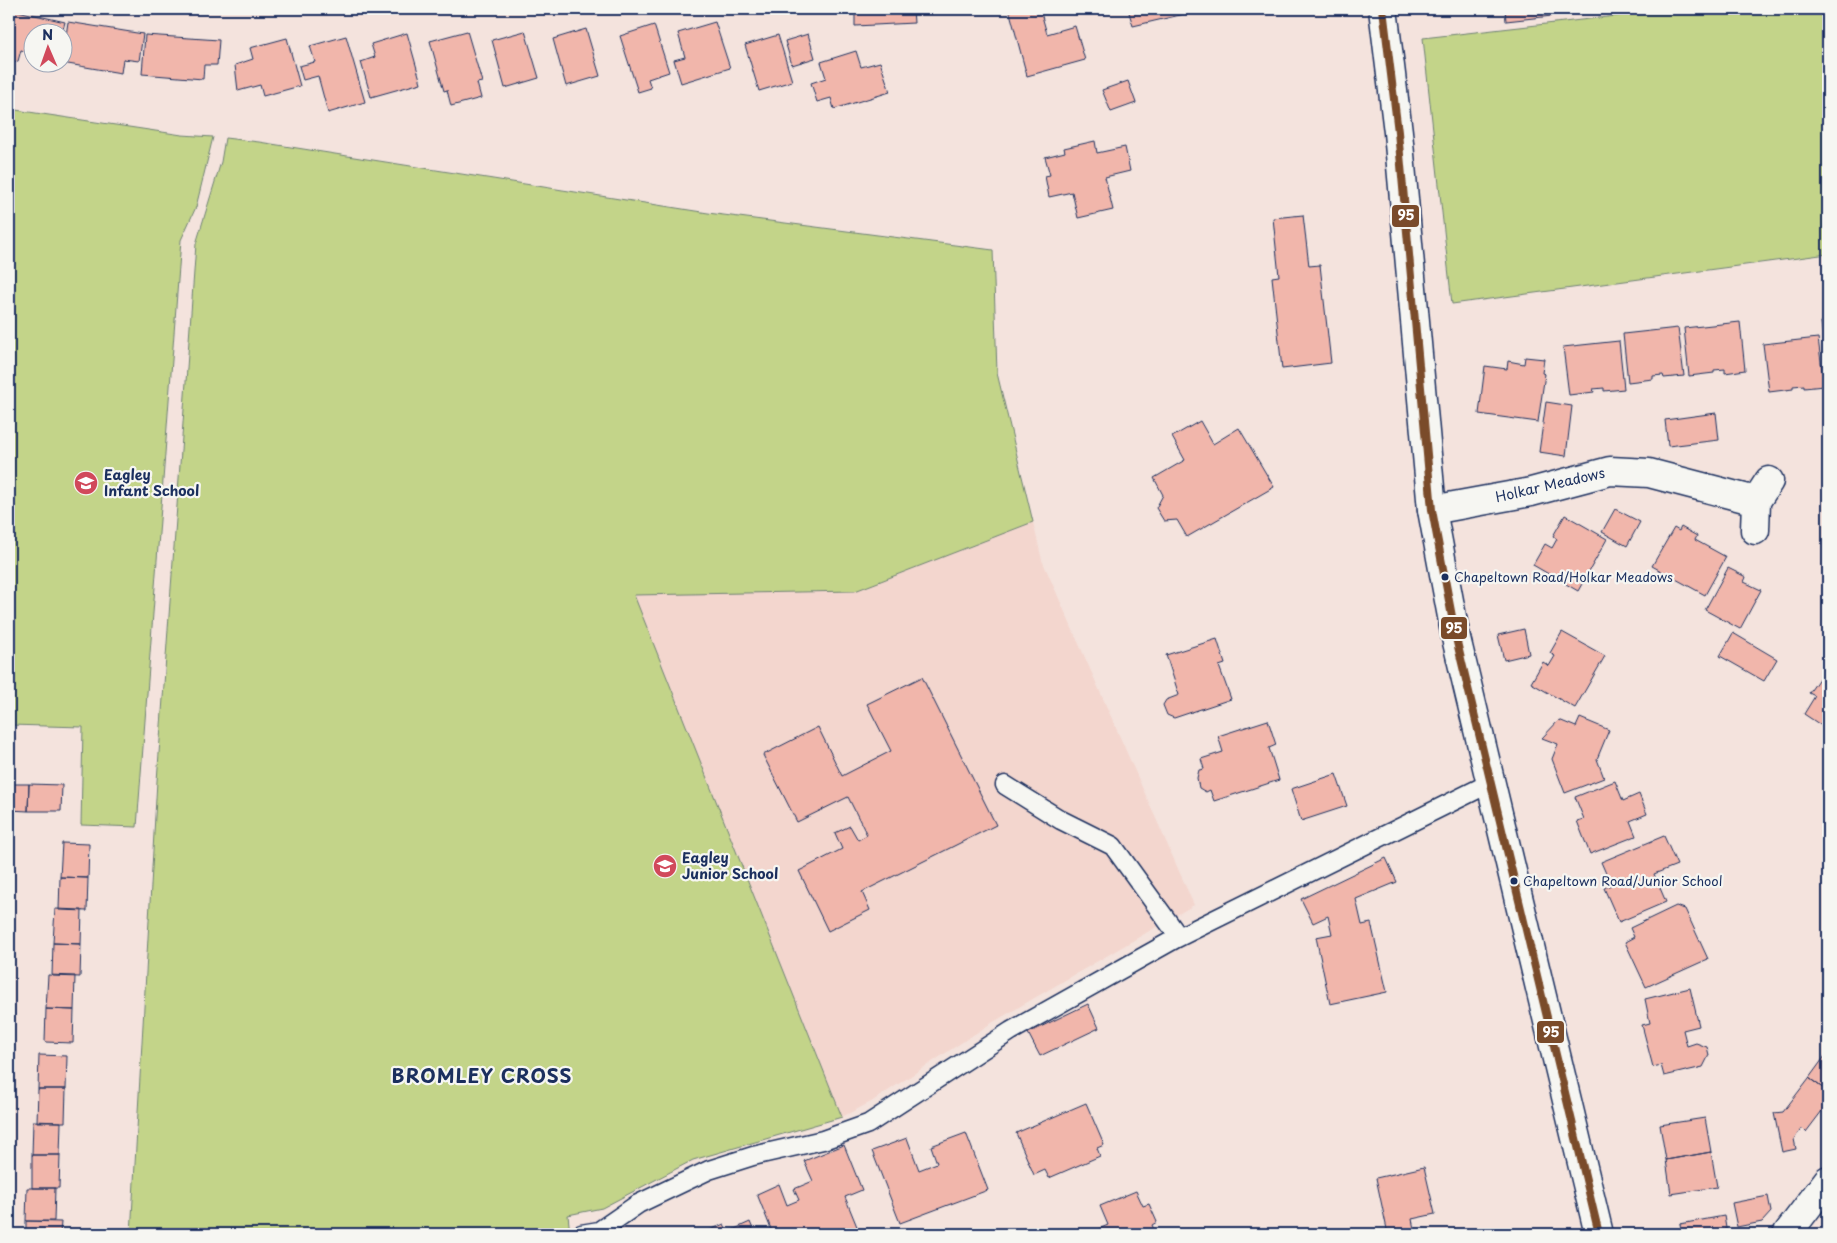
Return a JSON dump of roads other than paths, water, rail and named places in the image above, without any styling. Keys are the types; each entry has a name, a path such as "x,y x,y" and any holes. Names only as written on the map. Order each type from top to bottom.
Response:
{"main road":[{"path":"1383,9 1398,132 1432,510 1456,638 1599,1234"},
{"name":"Holkar Meadows","path":"1432,510 1531,492 1610,471 1649,473 1762,491 1755,530"},
{"path":"1787,1234 1828,1180"}],"lane":[{"path":"581,1234 599,1231 638,1204 709,1170 753,1156 823,1140 868,1124 1011,1031 1179,938 1490,783"},
{"path":"1005,785 1061,820 1113,846 1179,938"}],"place":[{"name":"Eagley Infant School","path":"86,483"},
{"name":"Chapeltown Road/Holkar Meadows","path":"1445,577"},
{"name":"Eagley Junior School","path":"665,866"},
{"name":"Chapeltown Road/Junior School","path":"1514,881"}],"district":[{"name":"BROMLEY CROSS","path":"482,1076"}]}
